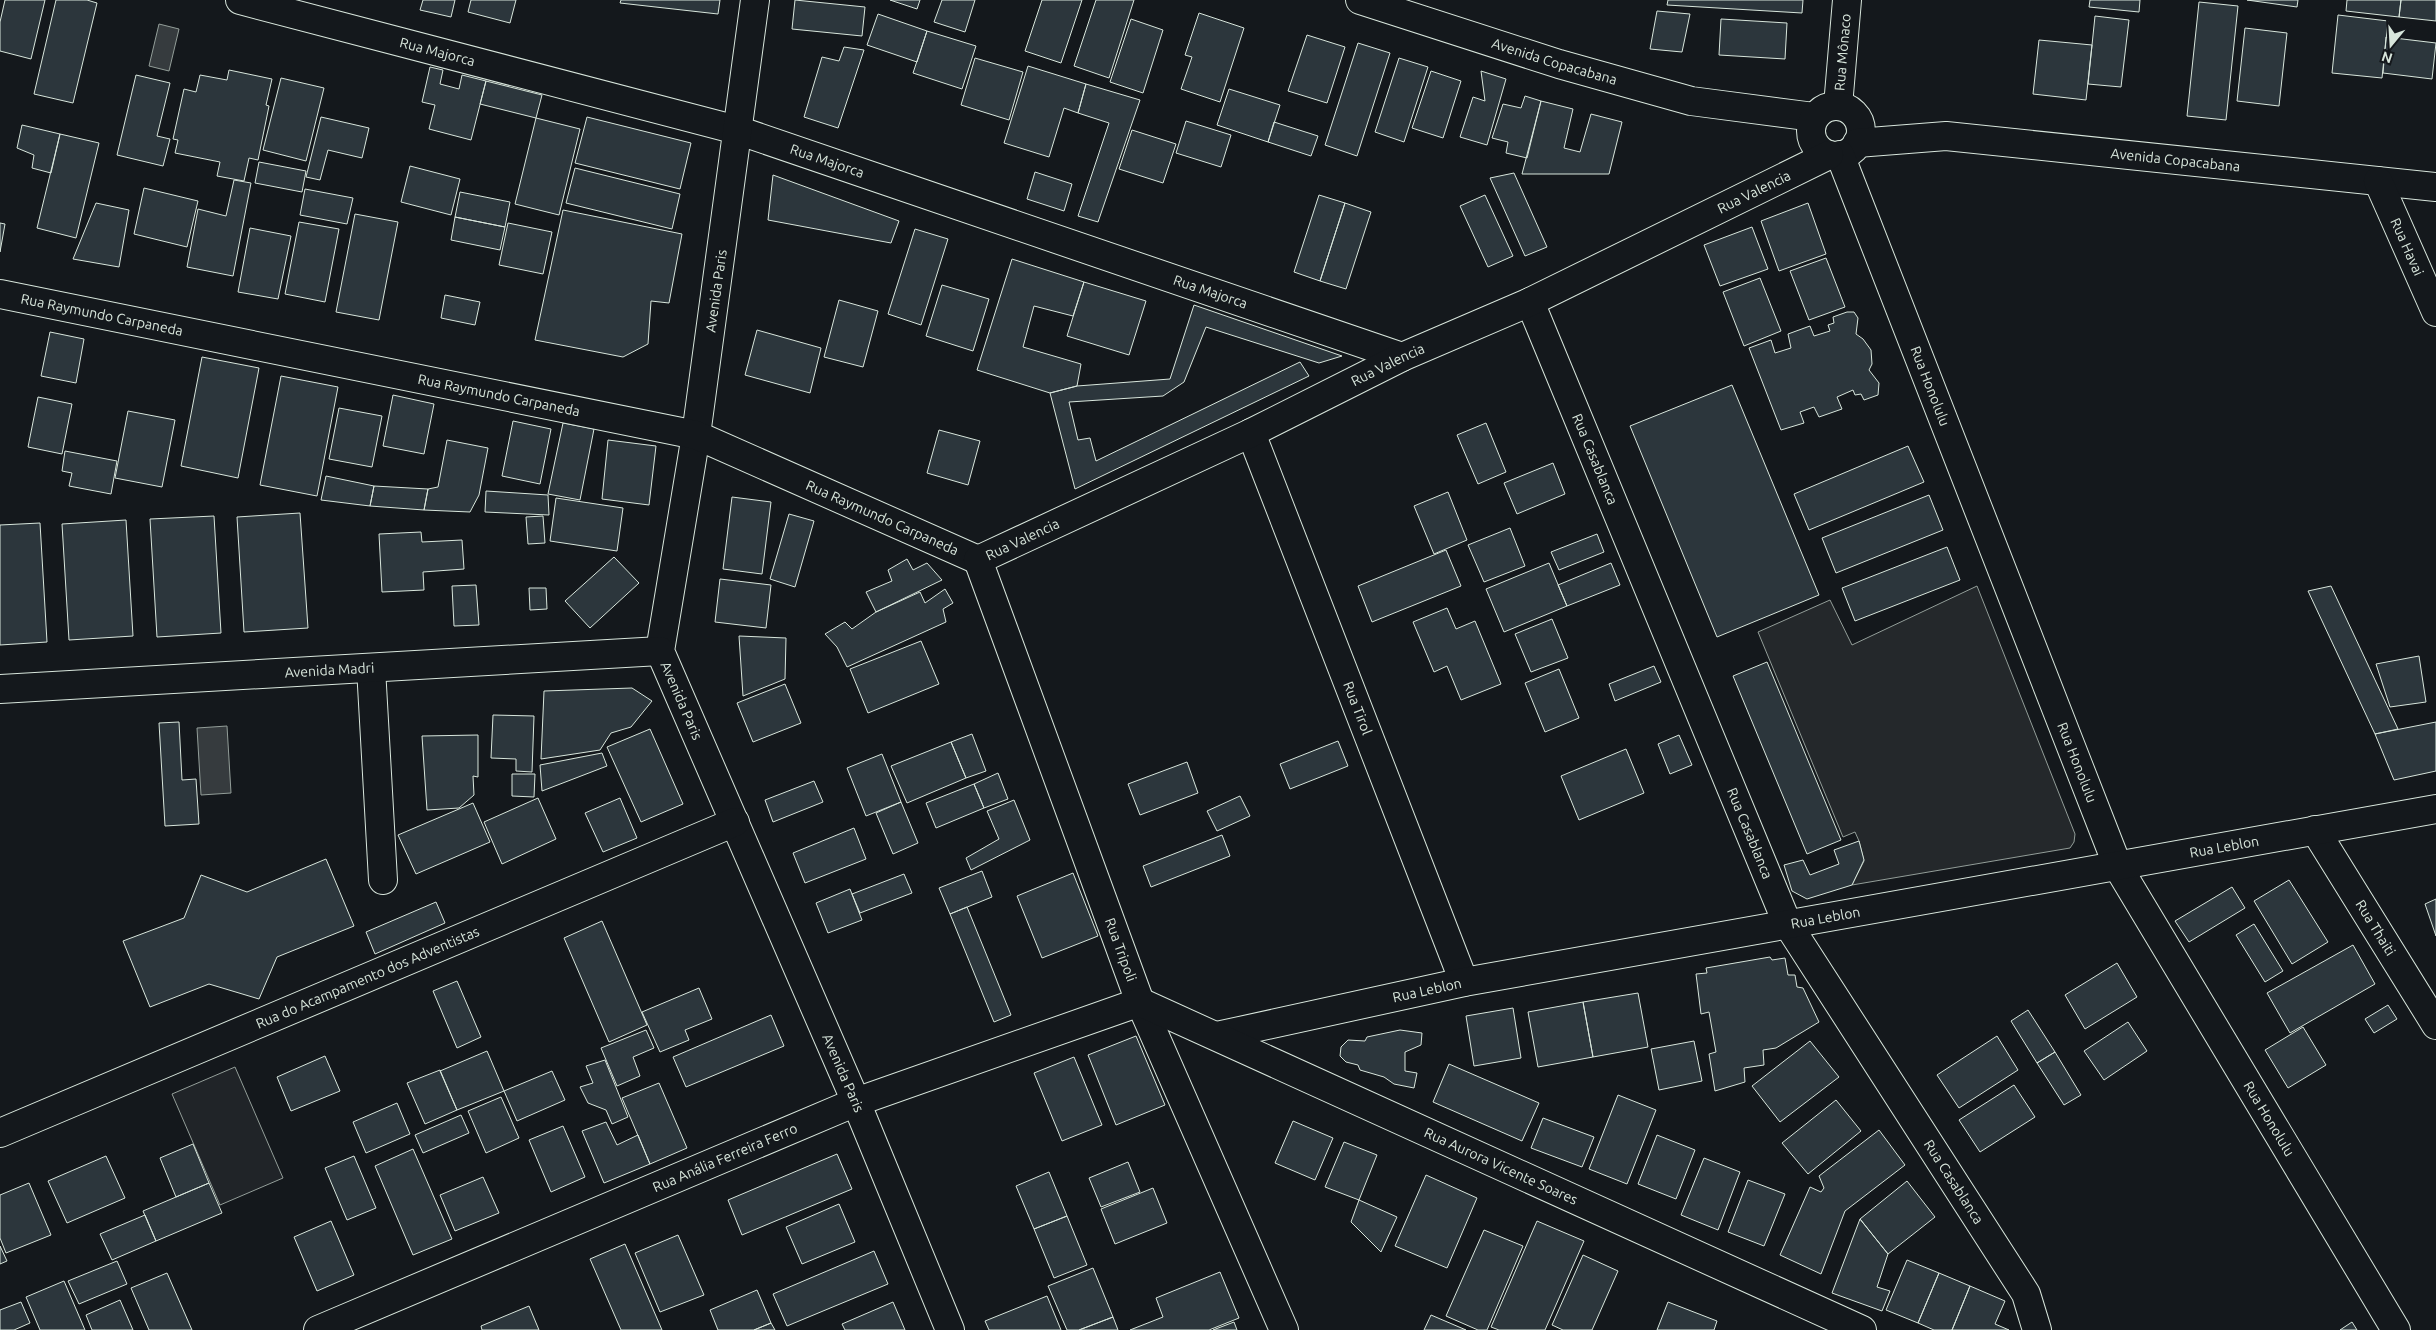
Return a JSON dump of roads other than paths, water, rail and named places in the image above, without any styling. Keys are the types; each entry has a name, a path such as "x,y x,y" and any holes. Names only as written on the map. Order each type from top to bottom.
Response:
{"street":[{"name":"Rua Majorca","path":"240,0 737,130 1402,357"},
{"name":"Avenida Paris","path":"755,0 696,435 660,652 736,822 856,1102 950,1330"},
{"name":"Avenida Copacabana","path":"1360,0 1587,72 1692,101 1752,110 1833,134 1916,139 1946,136 2436,187"},
{"name":"Rua Mônaco","path":"1833,134 1847,0"},
{"name":"Rua Valencia","path":"978,560 1251,434 1402,357 1530,302 1799,171 1833,134"},
{"name":"Rua Honolulu","path":"1833,134 2118,867 2396,1330"},
{"name":"Rua Havai","path":"2378,181 2436,312"},
{"name":"Rua Raymundo Carpaneda","path":"0,294 696,435 978,560"},
{"name":"Rua Casablanca","path":"1530,302 1787,923 2026,1294 2037,1330"},
{"name":"Rua Tirol","path":"1251,434 1464,982"},
{"name":"Rua Tripoli","path":"978,560 1140,1002 1284,1330"},
{"name":"Avenida Madri","path":"0,690 660,652"},
{"path":"371,668 383,880"},
{"name":"Rua Leblon","path":"1217,1036 1464,982 2436,809"},
{"name":"Rua do Acampamento dos Adventistas","path":"0,1133 736,822"},
{"name":"Rua Thaiti","path":"2315,830 2436,1025"},
{"name":"Rua Aurora Vicente Soares","path":"1140,1002 1862,1330"},
{"name":"Rua Anália Ferreira Ferro","path":"318,1330 856,1102 1140,1002"}]}
